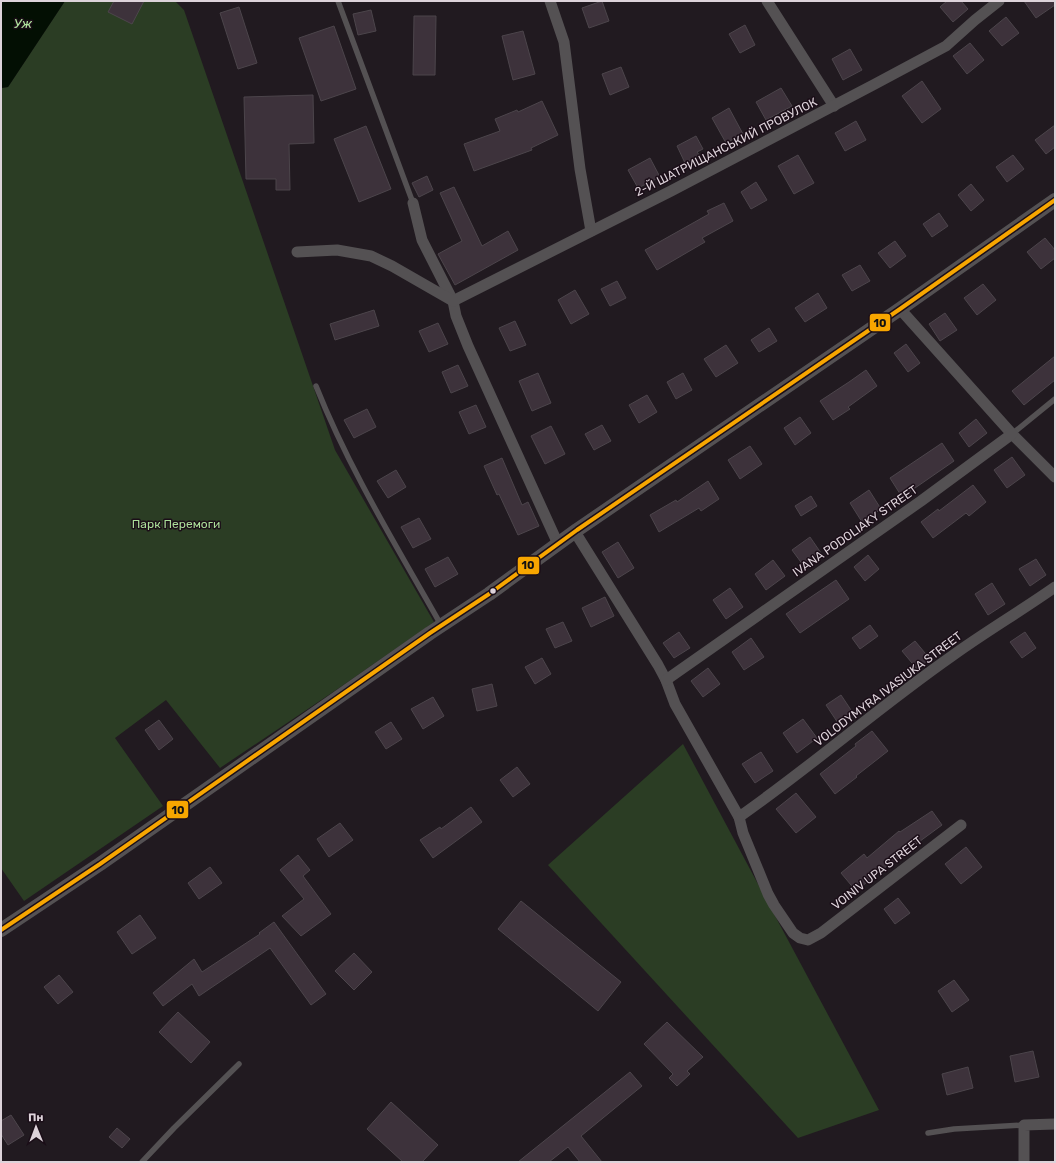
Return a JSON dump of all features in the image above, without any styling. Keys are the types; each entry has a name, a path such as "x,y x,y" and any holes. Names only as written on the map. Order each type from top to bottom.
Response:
{"street":[{"path":"550,1 564,42 580,169 590,231"},
{"path":"767,1 834,106"},
{"name":"2-Й ШАТРИЩАНСЬКИЙ ПРОВУЛОК","path":"453,301 834,106 946,46 975,20 1000,1"},
{"path":"1,930 100,864 575,532 900,309 1055,200"},
{"path":"413,203 422,240 453,301 456,316 468,346 558,544"},
{"path":"297,252 337,250 371,256 392,266 453,301"},
{"path":"900,309 1012,434 1055,477"},
{"name":"IVANA PODOLIAKY STREET","path":"666,680 921,501 1012,434"},
{"path":"575,532 627,614 666,680 675,704 739,817"},
{"name":"VOLODYMYRA IVASIUKA STREET","path":"739,817 775,792 818,757 952,656 1055,587"},
{"name":"VOINIV UPA STREET","path":"739,817 743,832 768,894 774,905 793,933 800,938 808,940 821,933 961,826"},
{"path":"1024,1162 1024,1126 1055,1124"}],"lane":[{"path":"338,1 413,203"},
{"path":"316,386 331,424 441,626"},
{"name":"IVANA PODOLIAKY STREET","path":"1012,434 1055,399"},
{"path":"142,1162 239,1064"},
{"path":"928,1133 954,1129 1024,1126"}],"green space":[{"name":"Парк Перемоги","path":"65,1 175,1 184,10 335,450 434,622 220,768 166,700 115,738 163,806 24,901 1,868 1,88 8,87"},
{"path":"683,744 879,1110 798,1138 548,865"}],"water":[{"name":"Уж","path":"1,1 65,1 8,87 1,88"}],"building":[{"path":"114,1 144,1 132,24 108,12"},
{"path":"602,1 609,21 589,28 582,8"},
{"path":"947,1 961,1 968,9 953,22 940,7"},
{"path":"1024,1 1055,1 1055,5 1036,18"},
{"path":"239,7 257,63 238,69 220,13"},
{"path":"371,10 376,31 358,35 353,14"},
{"path":"414,16 436,16 435,75 413,75"},
{"path":"1006,17 1019,33 1002,46 989,31"},
{"path":"745,25 755,45 740,53 729,34"},
{"path":"334,26 356,89 321,101 299,38"},
{"path":"523,31 535,74 513,80 502,36"},
{"path":"970,43 984,60 967,74 953,56"},
{"path":"850,49 862,70 843,80 832,59"},
{"path":"621,67 629,87 610,95 602,74"},
{"path":"922,81 941,109 922,123 902,96"},
{"path":"781,88 792,106 766,120 756,102"},
{"path":"313,95 314,143 289,144 290,190 276,190 276,179 246,179 244,97"},
{"path":"542,101 558,135 531,148 532,150 474,171 464,144 500,131 495,119 517,110 518,112"},
{"path":"729,108 743,134 726,143 712,118"},
{"path":"856,121 866,140 845,151 835,133"},
{"path":"1055,125 1055,147 1046,154 1035,140"},
{"path":"366,126 391,189 359,202 334,139"},
{"path":"696,136 703,149 697,152 700,156 685,163 677,146"},
{"path":"798,155 814,183 794,194 778,166"},
{"path":"1013,155 1024,169 1007,182 996,167"},
{"path":"650,158 660,177 638,188 628,170"},
{"path":"427,176 433,190 419,197 412,183"},
{"path":"756,182 767,200 751,209 741,192"},
{"path":"971,184 984,200 971,211 958,195"},
{"path":"454,187 482,246 508,231 518,250 455,285 438,254 462,241 440,193"},
{"path":"724,203 733,221 702,238 705,242 657,270 645,250 709,214 707,211"},
{"path":"939,213 948,226 932,237 923,224"},
{"path":"1045,238 1055,250 1055,258 1041,269 1027,252"},
{"path":"895,241 906,256 890,268 878,253"},
{"path":"860,265 870,281 852,291 842,275"},
{"path":"617,281 626,298 610,306 601,289"},
{"path":"983,284 996,300 977,315 964,298"},
{"path":"575,290 589,314 571,324 558,300"},
{"path":"818,293 827,308 805,322 795,308"},
{"path":"374,310 379,326 335,340 330,324"},
{"path":"945,313 957,330 940,341 929,324"},
{"path":"515,321 526,345 510,351 499,328"},
{"path":"438,323 448,344 429,352 419,331"},
{"path":"769,328 777,341 759,352 751,340"},
{"path":"906,344 920,363 908,372 894,353"},
{"path":"726,345 738,363 716,377 704,359"},
{"path":"1055,356 1055,380 1024,405 1012,391"},
{"path":"458,365 468,386 451,393 442,372"},
{"path":"866,370 877,386 848,407 850,409 833,420 820,401"},
{"path":"538,373 551,403 532,411 519,381"},
{"path":"683,373 692,390 676,399 667,382"},
{"path":"647,395 657,412 639,423 629,405"},
{"path":"476,405 486,427 469,434 459,412"},
{"path":"367,409 376,427 354,438 344,420"},
{"path":"800,417 811,433 795,445 784,428"},
{"path":"976,419 987,433 969,447 959,433"},
{"path":"602,425 611,441 594,450 585,434"},
{"path":"551,426 565,454 545,464 531,436"},
{"path":"942,443 954,461 902,497 890,478"},
{"path":"750,446 762,464 740,479 728,460"},
{"path":"1012,457 1025,475 1007,488 994,470"},
{"path":"502,458 522,505 528,502 539,526 518,535 484,466"},
{"path":"396,470 406,487 388,498 377,481"},
{"path":"708,481 719,499 701,511 699,508 659,532 650,515 676,500 677,502"},
{"path":"973,485 986,502 969,516 966,513 933,538 921,522 938,509 939,511"},
{"path":"869,490 881,509 862,522 850,503"},
{"path":"811,496 817,506 801,516 795,506"},
{"path":"419,518 431,539 413,548 401,527"},
{"path":"810,537 821,553 803,565 792,550"},
{"path":"618,542 634,568 618,578 602,552"},
{"path":"868,555 879,569 865,581 854,567"},
{"path":"448,557 458,574 435,587 425,569"},
{"path":"1036,559 1046,575 1030,586 1019,569"},
{"path":"773,560 785,576 766,590 755,574"},
{"path":"836,580 849,599 800,633 786,614"},
{"path":"992,583 1005,604 988,615 975,594"},
{"path":"730,588 743,607 726,619 713,600"},
{"path":"605,597 614,616 591,627 582,608"},
{"path":"563,622 572,641 555,648 546,629"},
{"path":"870,625 878,636 860,649 852,638"},
{"path":"679,632 690,648 674,658 663,643"},
{"path":"1025,632 1036,648 1022,658 1010,642"},
{"path":"751,638 764,657 744,670 732,652"},
{"path":"915,641 930,659 917,669 902,651"},
{"path":"542,658 551,674 535,684 525,667"},
{"path":"708,668 720,684 703,697 691,681"},
{"path":"492,684 497,706 477,711 472,689"},
{"path":"841,695 853,713 838,723 826,705"},
{"path":"433,697 444,716 423,729 411,709"},
{"path":"803,719 817,738 797,753 783,733"},
{"path":"159,720 173,739 159,750 145,730"},
{"path":"391,722 402,739 386,749 375,732"},
{"path":"872,731 888,751 835,794 820,774 856,746 855,744"},
{"path":"761,752 773,771 755,783 742,764"},
{"path":"517,767 530,784 513,797 500,780"},
{"path":"796,793 816,817 796,833 776,809"},
{"path":"471,807 482,822 433,858 420,840 440,827 441,829"},
{"path":"932,811 942,825 894,862 893,861 856,891 841,873 864,854 867,858 899,831 900,832"},
{"path":"340,823 353,840 329,857 317,839"},
{"path":"966,847 982,867 961,884 945,864"},
{"path":"298,855 310,870 303,876 331,914 301,936 282,916 304,899 280,870"},
{"path":"210,867 222,883 199,899 188,883"},
{"path":"898,898 910,913 895,924 884,909"},
{"path":"521,901 621,982 598,1011 498,929"},
{"path":"140,915 156,938 132,954 117,932"},
{"path":"274,922 326,994 311,1005 270,948 199,996 192,984 163,1006 153,993 194,959 202,972 260,934 259,933"},
{"path":"354,953 372,972 354,990 335,971"},
{"path":"59,975 73,992 58,1004 44,987"},
{"path":"954,980 969,1000 952,1012 938,991"},
{"path":"178,1012 210,1042 191,1063 159,1032"},
{"path":"667,1022 703,1057 687,1071 690,1074 677,1086 669,1078 673,1074 644,1044"},
{"path":"1033,1051 1039,1077 1015,1082 1010,1056"},
{"path":"968,1067 973,1088 947,1095 942,1074"},
{"path":"630,1072 642,1086 581,1136 602,1162 580,1162 568,1147 549,1162 518,1162"},
{"path":"391,1102 438,1145 422,1162 403,1162 367,1129"},
{"path":"11,1115 24,1135 8,1145 1,1134 1,1121"},
{"path":"117,1128 130,1139 122,1148 109,1137"}],"transit line":[{"name":"10","path":"1,930 100,864 430,633 489,594 577,530 900,309 1055,200"}]}
